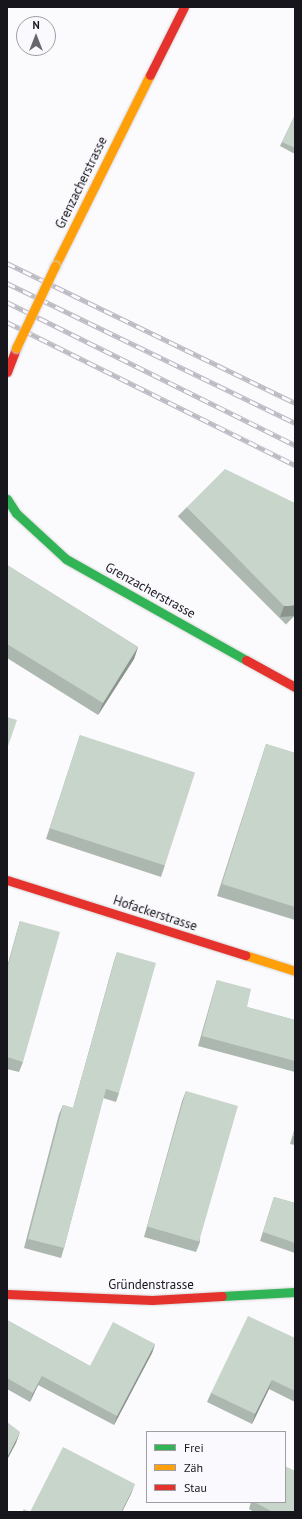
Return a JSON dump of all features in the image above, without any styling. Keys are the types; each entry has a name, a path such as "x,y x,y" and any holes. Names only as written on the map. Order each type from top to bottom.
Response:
{"street":[{"name":"Grenzacherstrasse","path":"7,372 16,348 55,266 184,7"},
{"name":"Grenzacherstrasse","path":"7,499 16,513 66,559 295,687"},
{"name":"Hofackerstrasse","path":"7,880 295,971"},
{"name":"Gründenstrasse","path":"7,1294 152,1300 295,1292"}],"building":[{"path":"295,115 295,148 282,142"},
{"path":"225,469 295,503 295,605 284,606 187,507"},
{"path":"7,565 138,647 103,703 7,644"},
{"path":"7,717 17,720 7,749"},
{"path":"80,735 195,772 165,866 50,828"},
{"path":"266,744 295,753 295,907 222,884"},
{"path":"20,921 60,932 23,1062 7,1057 7,970"},
{"path":"117,952 156,963 119,1093 106,1089 64,1248 28,1239 63,1105 73,1108"},
{"path":"217,980 251,989 247,1007 295,1020 295,1061 202,1036"},
{"path":"186,1091 238,1106 199,1241 147,1227"},
{"path":"274,1197 295,1203 295,1243 263,1232"},
{"path":"248,1316 295,1338 295,1391 272,1380 255,1414 211,1393"},
{"path":"7,1320 90,1366 113,1322 155,1344 117,1416 42,1376 33,1393 7,1378"},
{"path":"7,1422 20,1432 7,1457"},
{"path":"63,1447 135,1484 121,1512 30,1512"},
{"path":"286,1466 295,1471 295,1512 273,1512 256,1503 286,1503"},
{"path":"24,1509 30,1512 22,1512"}],"railway":[{"path":"7,263 295,403"},
{"path":"7,283 295,423"},
{"path":"7,302 295,445"},
{"path":"7,322 295,465"}],"traffic: fast":[{"path":"7,499 16,513 66,559 246,660"},
{"path":"222,1296 295,1292"}],"traffic: slow":[{"path":"55,266 150,75"},
{"path":"16,348 55,266"},
{"path":"245,955 295,971"}],"traffic: jam":[{"path":"150,75 184,7"},
{"path":"7,372 16,348"},
{"path":"246,660 295,687"},
{"path":"7,880 245,955"},
{"path":"7,1294 152,1300 222,1296"}]}
